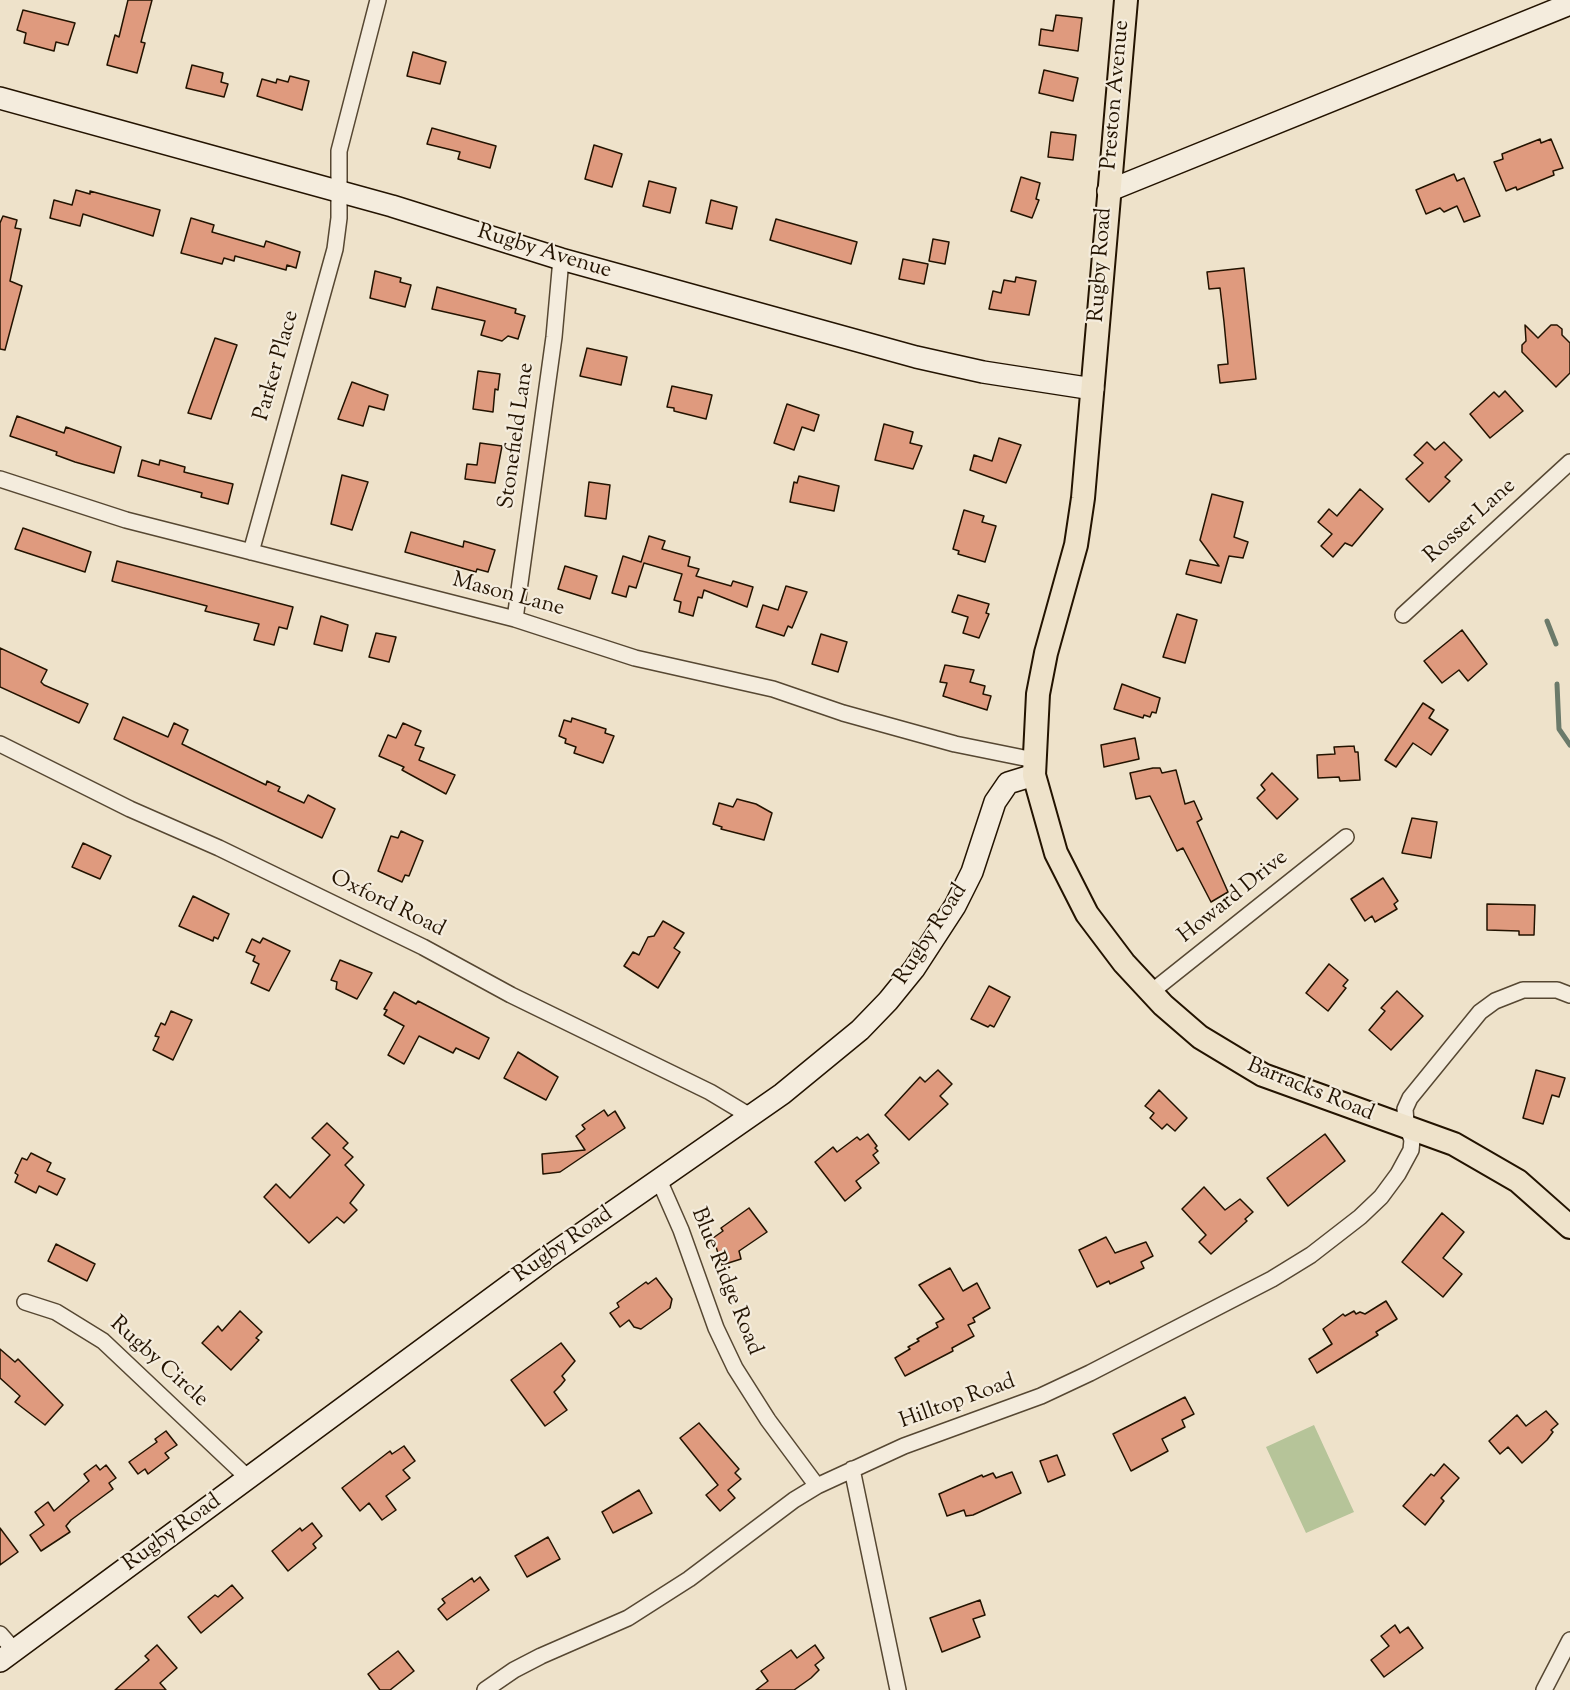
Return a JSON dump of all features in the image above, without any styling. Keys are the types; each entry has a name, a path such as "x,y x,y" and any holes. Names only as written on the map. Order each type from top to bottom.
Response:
{"main road":[{"name":"Preston Avenue","path":"1108,190 1126,0"},
{"name":"Rugby Road","path":"1034,767 1038,694 1044,663 1076,545 1082,507 1108,190"},
{"name":"Barracks Road","path":"1034,767 1056,853 1087,914 1150,993 1200,1037 1234,1060 1297,1089 1454,1144 1484,1159 1518,1182 1570,1227"}],"street":[{"name":"Parker Place","path":"251,552 335,249 339,218 339,151 378,0"},
{"name":"Rugby Road","path":"1108,190 1570,4"},
{"name":"Rugby Avenue","path":"0,98 338,191 561,259 916,357 983,372 1093,389"},
{"name":"Stonefield Lane","path":"515,619 555,337 561,259"},
{"name":"Rosser Lane","path":"1403,615 1570,462"},
{"name":"Mason Lane","path":"0,479 126,520 515,619 635,658 764,687 843,713 943,741 1005,754 1034,767"},
{"name":"Oxford Road","path":"0,744 130,809 219,848 423,946 512,995 710,1092 750,1116"},
{"name":"Rugby Road","path":"7,1656 545,1259 782,1094 860,1030 914,969 955,906 972,872 995,802 1008,783 1034,767"},
{"name":"Howard Drive","path":"1150,993 1346,837"},
{"name":"Hilltop Road","path":"485,1690 514,1670 541,1656 628,1618 689,1579 794,1500 817,1486 904,1446 1041,1396 1272,1279 1311,1255 1381,1197 1398,1174 1411,1150 1412,1140 1408,1129 1406,1109 1410,1098 1480,1012 1495,1001 1523,990 1557,990 1570,995"},
{"name":"Blue Ridge Road","path":"659,1180 681,1230 716,1328 735,1368 768,1420 817,1486"},
{"name":"Rugby Circle","path":"25,1302 56,1312 103,1341 248,1478"},
{"path":"852,1469 898,1690"},
{"path":"0,1634 7,1656"},
{"path":"1544,1690 1570,1640"}],"green space":[{"path":"1314,1425 1354,1512 1306,1533 1266,1447"}],"building":[{"path":"128,0 152,0 141,42 145,43 137,73 107,65 115,35 119,37"},
{"path":"23,10 75,23 68,45 56,42 54,51 24,43 26,33 17,30"},
{"path":"1056,15 1082,18 1078,51 1039,45 1041,29 1053,31"},
{"path":"413,52 446,62 440,84 407,76"},
{"path":"192,65 223,73 221,82 228,84 224,97 186,88"},
{"path":"1044,70 1078,78 1073,101 1039,93"},
{"path":"290,76 309,81 302,110 257,96 262,79 276,83 277,79 288,82"},
{"path":"432,128 496,146 490,168 458,159 460,152 427,144"},
{"path":"1051,132 1076,135 1073,160 1048,157"},
{"path":"1540,139 1541,143 1551,139 1563,168 1553,171 1554,175 1517,190 1516,187 1506,191 1494,162 1503,159 1502,154"},
{"path":"594,145 622,154 612,187 585,179"},
{"path":"1454,174 1457,181 1464,178 1480,216 1464,222 1457,206 1444,212 1440,208 1426,214 1416,190"},
{"path":"1021,177 1040,183 1036,199 1039,200 1032,218 1011,211"},
{"path":"649,181 676,188 670,213 643,206"},
{"path":"76,190 90,194 90,191 160,210 153,236 83,214 80,226 50,218 54,200 72,205"},
{"path":"711,200 737,207 732,229 706,223"},
{"path":"3,216 17,220 15,228 21,229 10,281 22,286 5,350 0,349 0,223"},
{"path":"191,218 214,225 212,232 264,247 266,241 300,252 296,268 287,265 286,270 235,256 234,261 224,258 222,264 181,253"},
{"path":"776,219 857,242 851,264 770,240"},
{"path":"933,239 949,242 945,264 929,261"},
{"path":"903,259 928,264 924,284 899,279"},
{"path":"1244,268 1256,379 1220,383 1218,365 1228,364 1224,322 1220,288 1209,289 1207,272"},
{"path":"375,271 401,278 400,282 411,285 405,307 370,298"},
{"path":"1016,277 1036,281 1029,315 989,309 993,291 1001,293 1004,280 1015,282"},
{"path":"437,287 516,309 515,313 525,316 518,339 508,336 502,341 481,335 485,321 432,309"},
{"path":"1525,325 1538,338 1551,325 1557,325 1562,329 1562,335 1570,343 1570,373 1556,387 1522,352 1522,345 1526,341"},
{"path":"215,338 237,345 211,419 188,413"},
{"path":"587,348 627,357 621,385 580,376"},
{"path":"478,371 500,374 498,390 495,389 493,412 473,409"},
{"path":"352,382 388,395 384,410 369,406 363,426 338,419"},
{"path":"672,386 712,395 706,419 667,407"},
{"path":"1505,391 1523,411 1490,438 1470,414 1494,392 1499,397"},
{"path":"787,404 819,415 814,431 802,427 794,450 774,443"},
{"path":"17,416 64,433 66,427 121,447 114,473 75,462 56,455 57,452 10,436"},
{"path":"884,424 913,432 910,443 922,446 913,469 875,460"},
{"path":"999,438 1021,445 1006,483 970,470 974,455 992,461"},
{"path":"1427,442 1435,450 1444,442 1462,460 1445,477 1450,481 1429,502 1406,479 1423,463 1414,455"},
{"path":"480,443 502,446 495,483 465,479 467,464 477,465"},
{"path":"142,460 159,465 160,460 185,467 184,472 233,484 228,504 201,497 202,493 138,476"},
{"path":"342,475 368,482 352,530 331,524"},
{"path":"799,476 839,486 834,511 790,502 794,482 797,483"},
{"path":"589,482 610,485 606,519 585,516"},
{"path":"1360,489 1383,509 1352,546 1345,543 1333,557 1321,546 1332,534 1318,522 1329,509 1337,516"},
{"path":"1212,494 1243,502 1234,537 1248,542 1243,558 1229,556 1221,583 1186,574 1190,560 1219,566 1200,540"},
{"path":"964,510 984,516 982,522 996,526 985,562 958,554 959,551 953,549"},
{"path":"23,528 91,552 85,572 15,549"},
{"path":"411,532 463,547 464,541 495,550 488,572 477,569 476,572 405,552"},
{"path":"649,536 665,541 662,549 690,557 688,566 699,569 696,576 731,586 733,581 753,587 747,607 704,590 702,598 698,597 693,616 679,612 681,602 674,600 682,574 644,563 636,588 629,586 626,597 612,593 623,556 641,562"},
{"path":"117,561 293,607 287,629 279,627 274,645 254,640 259,624 205,611 207,606 112,581"},
{"path":"565,566 597,576 590,599 558,589"},
{"path":"786,586 807,592 792,628 788,626 784,636 756,627 763,605 778,610"},
{"path":"958,595 989,604 986,613 989,614 979,638 963,633 968,617 952,612"},
{"path":"1177,614 1197,620 1185,663 1163,657"},
{"path":"321,616 348,625 342,651 314,644"},
{"path":"1462,630 1487,664 1468,681 1459,670 1442,683 1424,661"},
{"path":"376,633 396,637 389,662 369,657"},
{"path":"821,634 847,642 838,672 812,664"},
{"path":"0,648 47,670 41,682 44,685 88,704 79,723 0,687"},
{"path":"945,665 974,670 970,682 985,686 983,694 991,696 987,710 943,696 947,683 940,682"},
{"path":"1122,684 1160,698 1156,713 1152,712 1150,717 1144,715 1143,718 1114,709"},
{"path":"1423,703 1434,710 1429,718 1448,730 1431,755 1413,743 1396,767 1385,760"},
{"path":"123,717 168,737 174,723 188,730 182,744 266,785 267,781 280,787 278,791 304,803 308,795 335,809 322,838 114,739"},
{"path":"572,718 606,729 605,733 614,736 603,763 574,753 576,747 565,743 566,739 559,736 564,720 571,722"},
{"path":"403,723 421,731 415,745 424,748 419,760 455,775 446,794 402,770 404,767 379,756 388,735 396,738"},
{"path":"1135,738 1139,759 1104,767 1101,745"},
{"path":"1354,746 1355,752 1358,752 1360,780 1340,781 1339,777 1318,778 1317,755 1335,754 1334,747"},
{"path":"1160,768 1162,773 1176,770 1185,804 1194,801 1202,819 1197,822 1228,892 1211,902 1183,848 1177,851 1150,796 1136,799 1130,773"},
{"path":"1272,773 1298,799 1277,819 1257,798 1265,790 1261,785"},
{"path":"737,799 756,804 772,813 764,840 721,829 722,827 713,824 719,803 733,807"},
{"path":"1412,818 1437,822 1431,858 1402,853"},
{"path":"401,831 423,841 409,876 405,875 402,882 378,871 391,836 398,838"},
{"path":"83,843 111,856 100,879 72,867"},
{"path":"1383,878 1398,901 1394,904 1397,909 1375,922 1372,916 1365,921 1351,899"},
{"path":"193,896 229,914 218,939 214,937 213,941 179,926"},
{"path":"1487,904 1535,905 1534,935 1519,935 1519,931 1487,930"},
{"path":"663,921 684,933 674,948 680,952 658,988 624,966 633,952 639,955 648,937 654,936"},
{"path":"263,938 290,951 269,991 251,983 259,964 253,961 255,956 246,952 252,939 260,943"},
{"path":"340,960 372,973 357,999 336,989 337,982 331,980"},
{"path":"1329,964 1348,980 1343,986 1346,988 1328,1011 1306,993"},
{"path":"989,986 1010,997 994,1027 990,1025 988,1027 971,1019"},
{"path":"1397,991 1423,1016 1391,1050 1369,1030 1385,1011 1381,1008"},
{"path":"394,992 416,1004 418,1001 489,1038 479,1059 456,1048 453,1053 419,1036 404,1064 388,1055 404,1026 384,1015 387,1010 384,1009"},
{"path":"171,1011 192,1020 173,1060 153,1050 159,1037 155,1036 161,1023 165,1025"},
{"path":"518,1052 558,1077 546,1100 504,1078"},
{"path":"938,1070 952,1084 940,1096 948,1104 909,1140 885,1115 920,1077 925,1082"},
{"path":"1536,1070 1565,1078 1559,1097 1552,1095 1543,1124 1523,1118"},
{"path":"1159,1090 1187,1118 1175,1131 1167,1124 1162,1129 1150,1118 1154,1113 1145,1106"},
{"path":"604,1110 608,1116 615,1111 625,1128 560,1172 543,1174 542,1154 585,1150 576,1136 585,1129 582,1125"},
{"path":"327,1123 348,1143 343,1148 353,1157 345,1165 364,1185 350,1203 357,1210 344,1223 337,1217 309,1243 264,1197 276,1184 290,1198 330,1155 312,1138"},
{"path":"868,1134 877,1146 875,1148 878,1151 873,1155 879,1163 856,1181 861,1188 845,1201 815,1162 833,1147 837,1152 857,1137 860,1140"},
{"path":"1325,1134 1345,1161 1288,1206 1267,1178"},
{"path":"31,1153 51,1163 47,1171 65,1179 57,1195 39,1186 36,1193 15,1182 18,1175 15,1173 22,1158 27,1160"},
{"path":"1204,1187 1225,1210 1240,1199 1253,1212 1245,1219 1247,1221 1211,1254 1199,1242 1206,1235 1182,1209"},
{"path":"749,1208 767,1232 739,1251 741,1259 722,1265 713,1238 723,1231 721,1228"},
{"path":"1442,1213 1464,1232 1443,1258 1462,1274 1443,1297 1402,1262"},
{"path":"1106,1237 1115,1253 1146,1242 1153,1256 1141,1262 1144,1268 1110,1284 1109,1281 1097,1287 1079,1250"},
{"path":"56,1244 95,1264 87,1281 48,1261"},
{"path":"950,1268 963,1291 977,1283 990,1308 973,1318 975,1322 968,1325 974,1336 952,1348 953,1351 905,1376 895,1358 910,1349 908,1347 919,1341 917,1339 938,1327 936,1323 944,1319 919,1285"},
{"path":"656,1278 672,1299 670,1308 641,1329 634,1327 629,1320 620,1327 610,1313 619,1307 617,1303 646,1282 648,1284"},
{"path":"1386,1301 1397,1319 1376,1332 1378,1335 1317,1373 1309,1359 1332,1344 1323,1329 1343,1314 1345,1316 1354,1311 1356,1314 1360,1312 1365,1314"},
{"path":"240,1311 262,1332 256,1338 259,1340 231,1370 202,1343 218,1326 222,1331"},
{"path":"561,1343 575,1361 562,1376 565,1380 554,1392 567,1410 545,1426 511,1380"},
{"path":"0,1349 15,1362 18,1359 63,1405 45,1425 15,1402 20,1396 0,1378"},
{"path":"1185,1397 1194,1414 1182,1420 1185,1427 1162,1439 1168,1451 1131,1471 1113,1434"},
{"path":"1546,1411 1558,1424 1551,1430 1553,1432 1547,1440 1522,1463 1508,1447 1500,1454 1489,1441 1517,1415 1526,1426"},
{"path":"699,1423 739,1469 735,1473 741,1479 728,1490 735,1498 720,1511 706,1495 718,1485 680,1438"},
{"path":"166,1431 177,1445 165,1453 169,1458 148,1474 145,1469 138,1474 129,1462 157,1442 155,1439"},
{"path":"404,1446 415,1461 403,1470 410,1478 386,1496 396,1510 382,1520 369,1503 360,1511 342,1488 390,1451 392,1454"},
{"path":"1057,1455 1065,1475 1048,1482 1040,1461"},
{"path":"1444,1464 1459,1478 1441,1498 1444,1501 1425,1525 1403,1506 1431,1474 1434,1476"},
{"path":"96,1465 100,1470 106,1465 116,1478 109,1483 113,1489 71,1520 66,1526 70,1532 41,1551 30,1535 44,1525 35,1512 48,1502 54,1511 89,1481 84,1474"},
{"path":"1012,1472 1021,1493 973,1515 966,1516 964,1510 947,1516 939,1494 982,1475 983,1477 993,1473 996,1478"},
{"path":"639,1490 652,1513 613,1533 602,1512"},
{"path":"312,1523 322,1536 313,1544 316,1548 288,1571 272,1551 300,1528 302,1531"},
{"path":"0,1528 18,1552 0,1565"},
{"path":"548,1537 560,1559 527,1577 515,1556"},
{"path":"480,1577 489,1590 447,1620 438,1609 445,1603 442,1599 472,1578 474,1582"},
{"path":"232,1585 243,1598 201,1633 188,1617 215,1595 218,1597"},
{"path":"980,1600 985,1615 973,1619 980,1637 942,1652 930,1618"},
{"path":"1395,1625 1400,1633 1408,1627 1423,1648 1384,1677 1371,1660 1389,1646 1381,1636"},
{"path":"157,1645 177,1668 160,1683 166,1690 115,1690 149,1660 145,1656"},
{"path":"815,1645 824,1658 815,1665 819,1670 811,1678 794,1690 756,1690 768,1681 761,1671 791,1650 797,1658"},
{"path":"398,1651 414,1671 390,1690 380,1690 368,1674"}],"waterway":[{"path":"1547,621 1556,644"},
{"path":"1557,684 1559,729 1570,745"}]}
